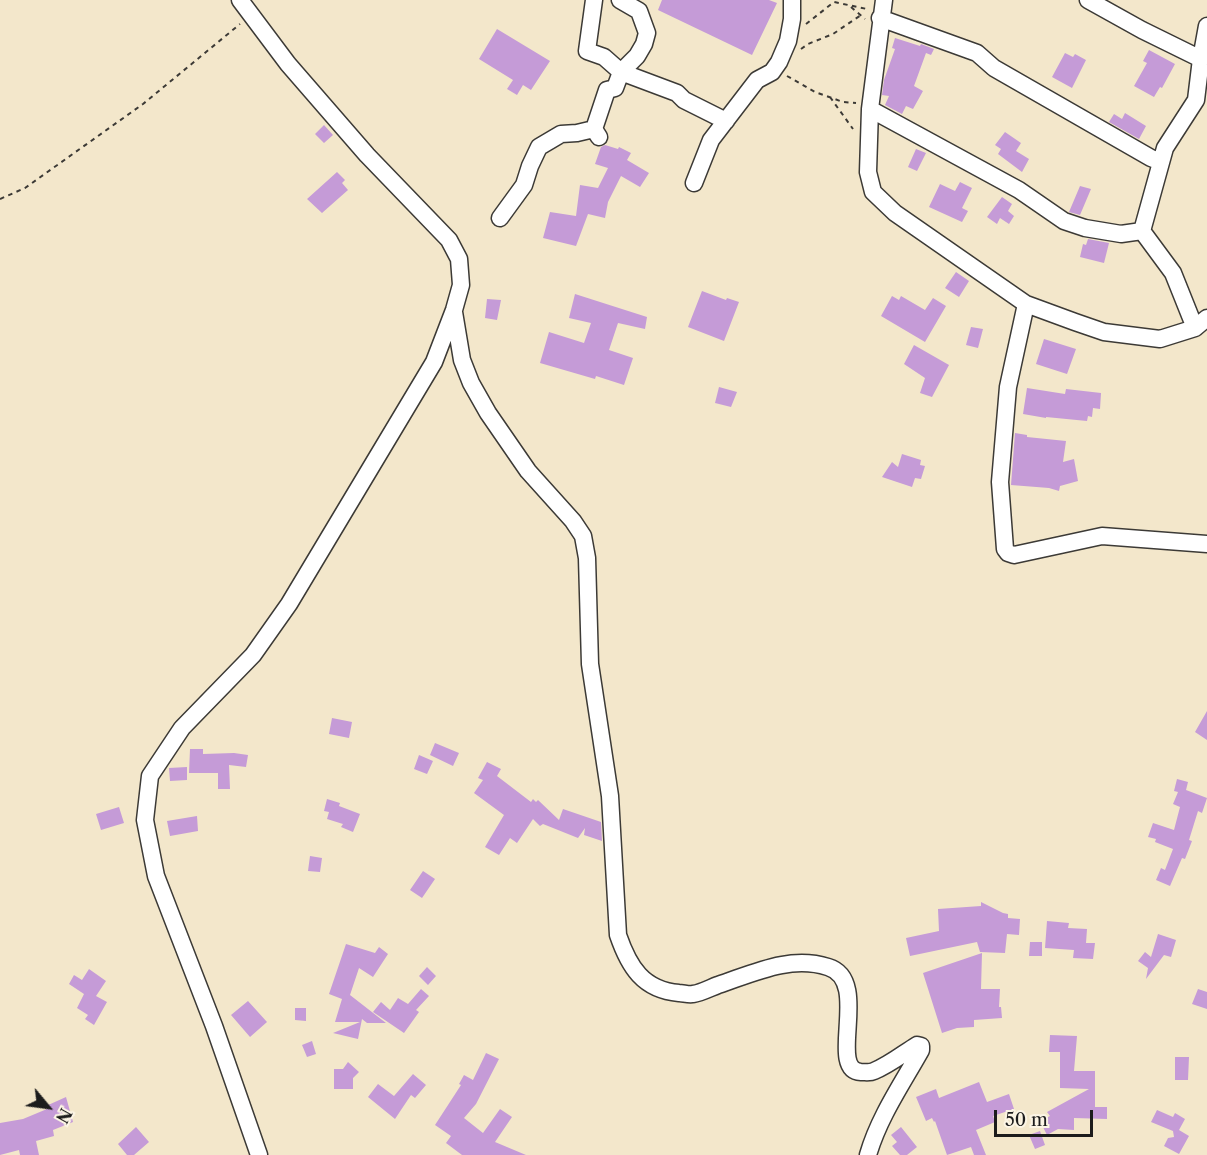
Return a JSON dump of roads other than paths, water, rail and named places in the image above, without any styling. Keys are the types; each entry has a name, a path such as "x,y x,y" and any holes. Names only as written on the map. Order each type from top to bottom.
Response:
{"street":[{"path":"240,0 288,64 366,154 449,240 459,259 461,285 434,362 289,604 254,655 182,728 150,776 145,820 156,876 214,1026 259,1155"},
{"path":"594,0 587,51 604,57 621,72 677,93 684,100 726,121"},
{"path":"500,218 524,185 539,147 561,134 597,133 607,90 615,88 621,72 637,56 644,44 647,33 639,11 620,0"},
{"path":"694,183 711,140 757,80 776,67 790,32 792,0"},
{"path":"1088,0 1201,59"},
{"path":"1142,231 1173,273 1201,323 1160,339 1104,332 1026,304 895,213 873,192 868,172 870,109 881,14 977,53 994,68 1161,162"},
{"path":"1142,231 1165,148 1196,100 1207,26"},
{"path":"870,109 1019,190 1064,221 1084,228 1121,234 1142,231"},
{"path":"1026,304 1008,387 1000,482 1005,549 1008,553 1014,555 1102,536 1207,544"},
{"path":"454,310 462,360 482,403 528,471 573,521 583,536 587,558 590,664 610,796 618,935 625,956 645,982 666,992 693,994 772,966 808,961 831,968 844,978 849,996 846,1058 852,1068 856,1071 873,1072 917,1045 921,1046 921,1050 883,1115 868,1155"}]}
